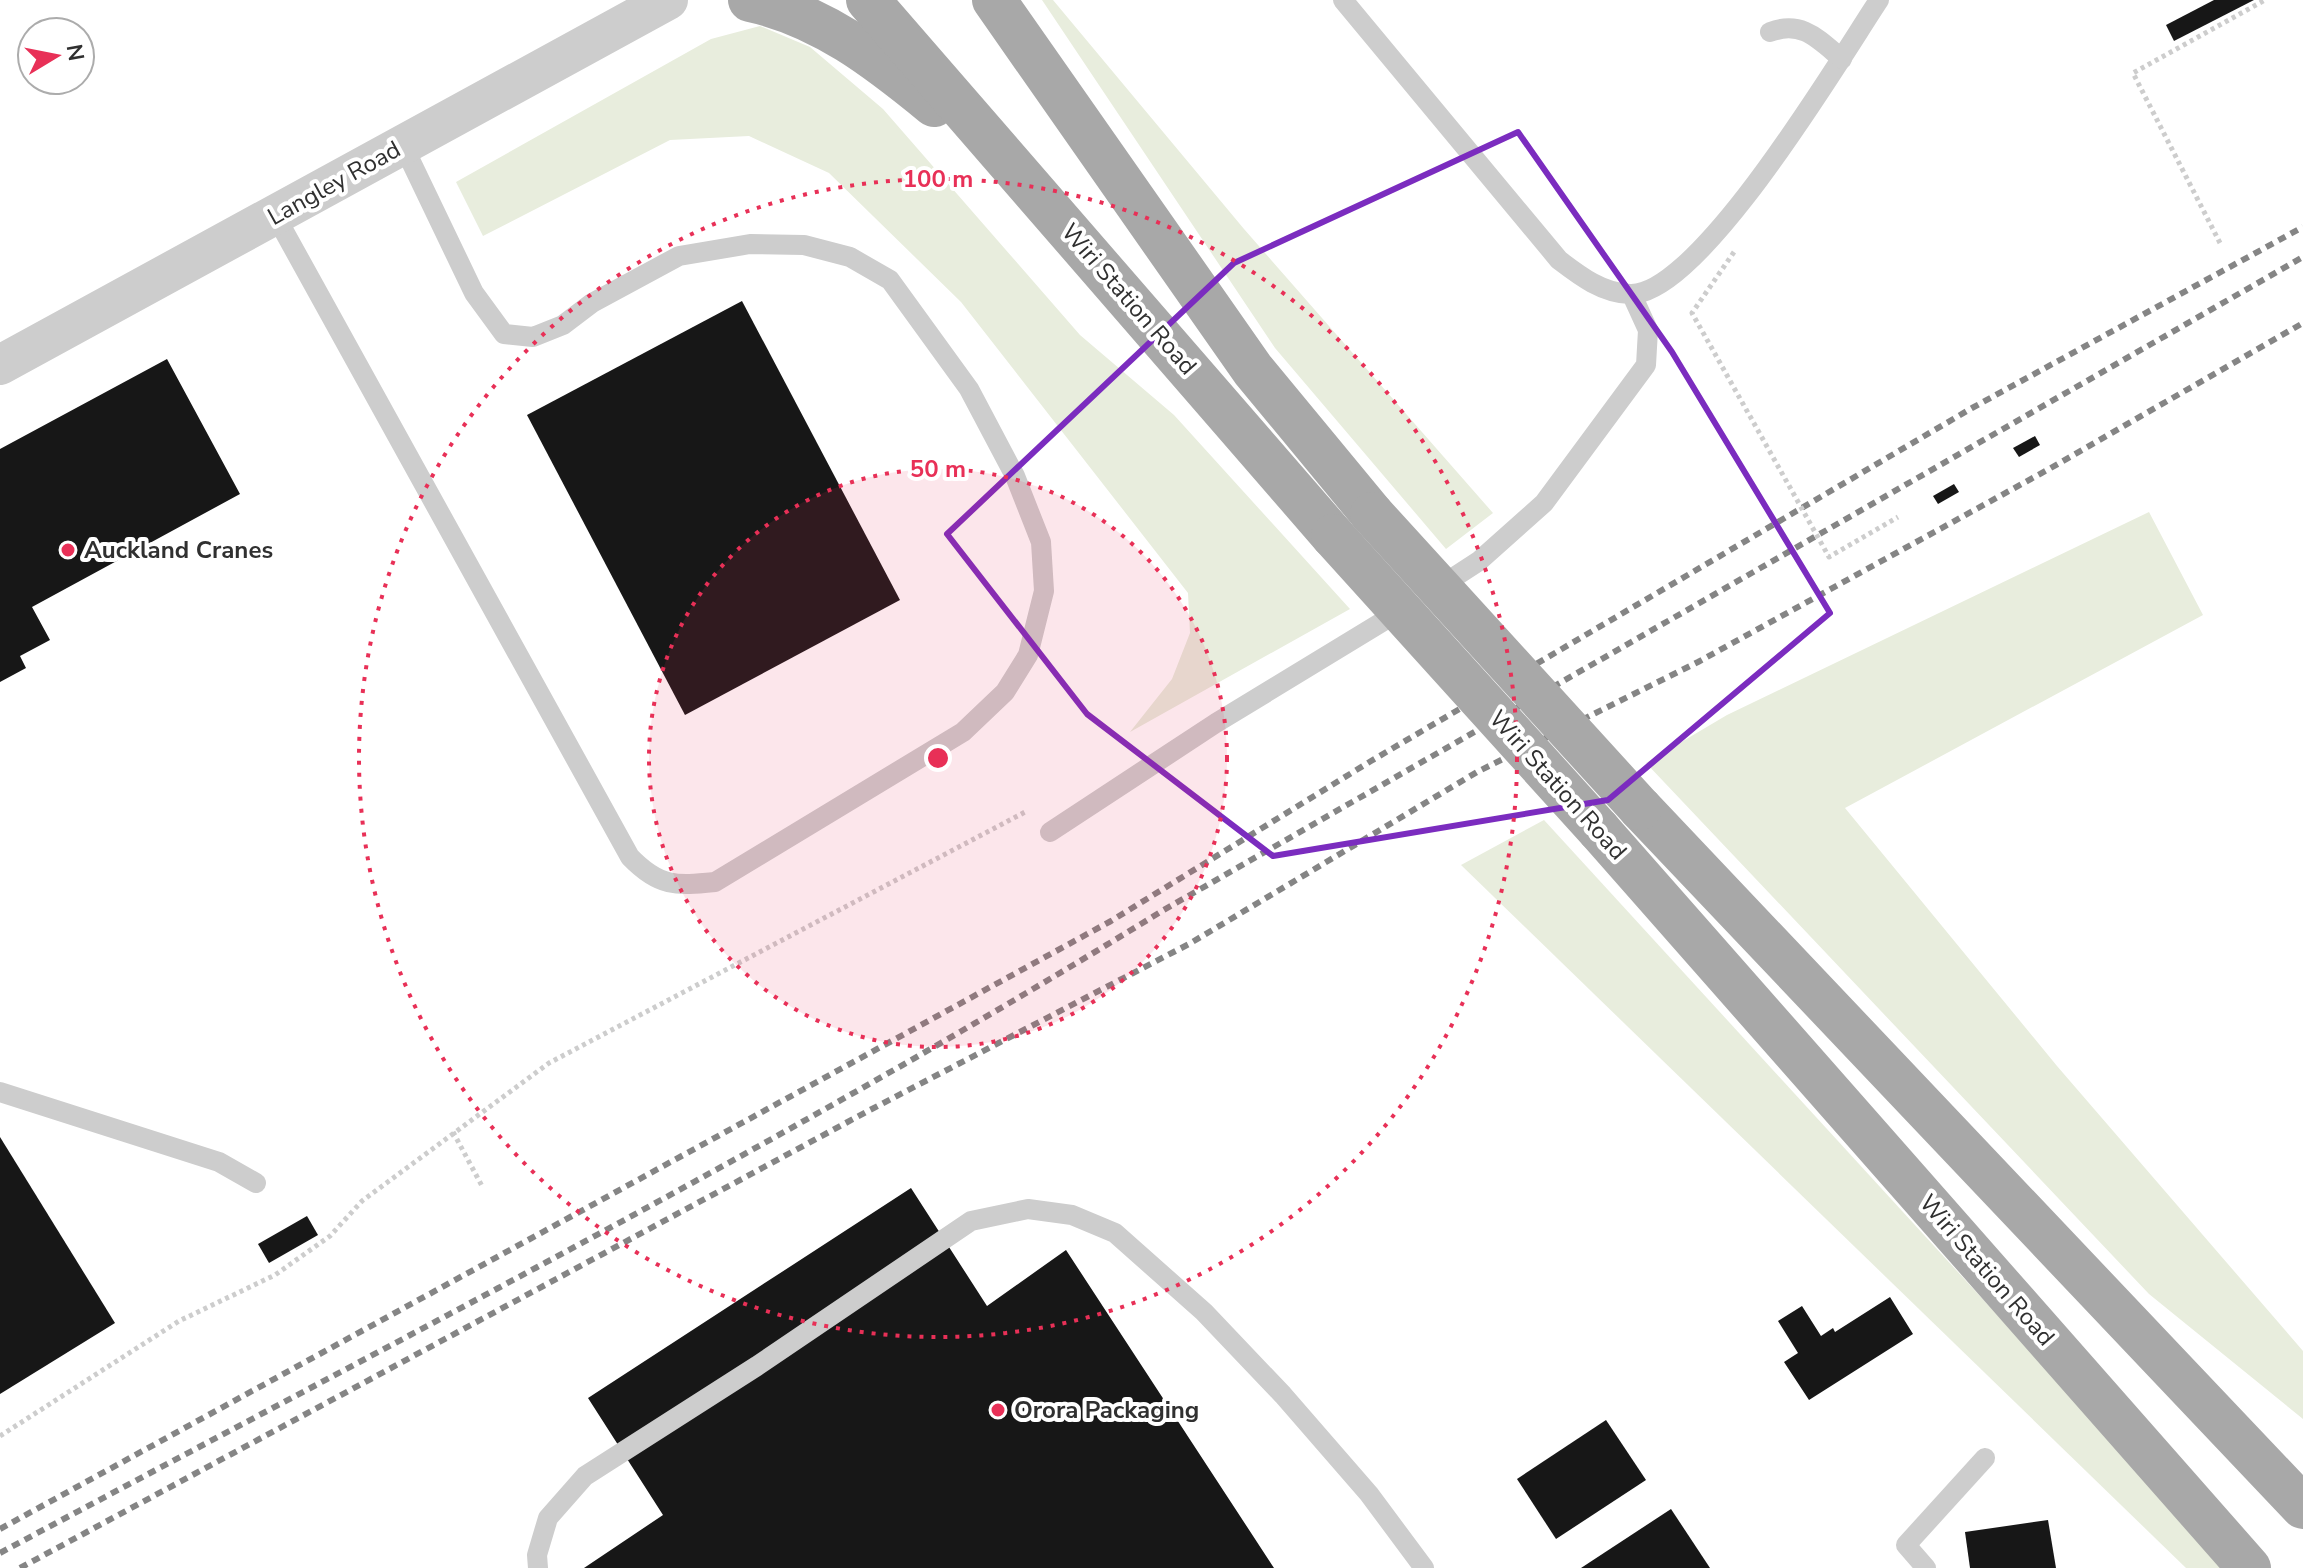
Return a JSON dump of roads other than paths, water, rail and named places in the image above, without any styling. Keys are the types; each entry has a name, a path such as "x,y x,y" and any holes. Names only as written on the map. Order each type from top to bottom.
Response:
{"main road":[{"path":"750,0 790,9 823,24 902,79 1020,174"},
{"name":"Wiri Station Road","path":"868,0 1333,536 1599,830 2249,1568"},
{"name":"Wiri Station Road","path":"994,0 1253,370 1372,514 1640,808 2303,1507"}],"street":[{"name":"Langley Road","path":"0,365 668,0"}],"lane":[{"path":"1343,0 1559,260 1592,285 1632,295 1671,277 1700,254 1789,140 1879,0"},
{"path":"1770,32 1786,26 1807,30 1842,59"},
{"path":"275,215 622,844 647,874 677,886 715,882 963,732 1005,692 1028,655 1044,591 1041,542 1015,476 969,389 890,280 850,257 804,245 750,244 679,256 592,303 563,325 533,337 504,334 474,293 403,145"},
{"path":"1050,832 1216,723 1325,660 1479,561 1544,503 1646,365 1648,330 1632,295"},
{"path":"0,1092 219,1162 256,1183"},
{"path":"538,1568 537,1555 548,1518 585,1476 757,1366 971,1221 1028,1209 1072,1215 1115,1233 1204,1312 1350,1472 1424,1568"},
{"path":"1926,1568 1906,1545 1985,1458"}],"railway":[{"path":"0,1529 1111,921 1371,761 1972,408 2303,227"},
{"path":"0,1553 586,1241 877,1080 1162,911 2303,257"},
{"path":"20,1568 868,1111 1189,944 1477,772 1698,662 2049,469 2303,323"}],"place":[{"name":"Auckland Cranes","path":"68,550"},
{"name":"Orora Packaging","path":"998,1410"}]}
